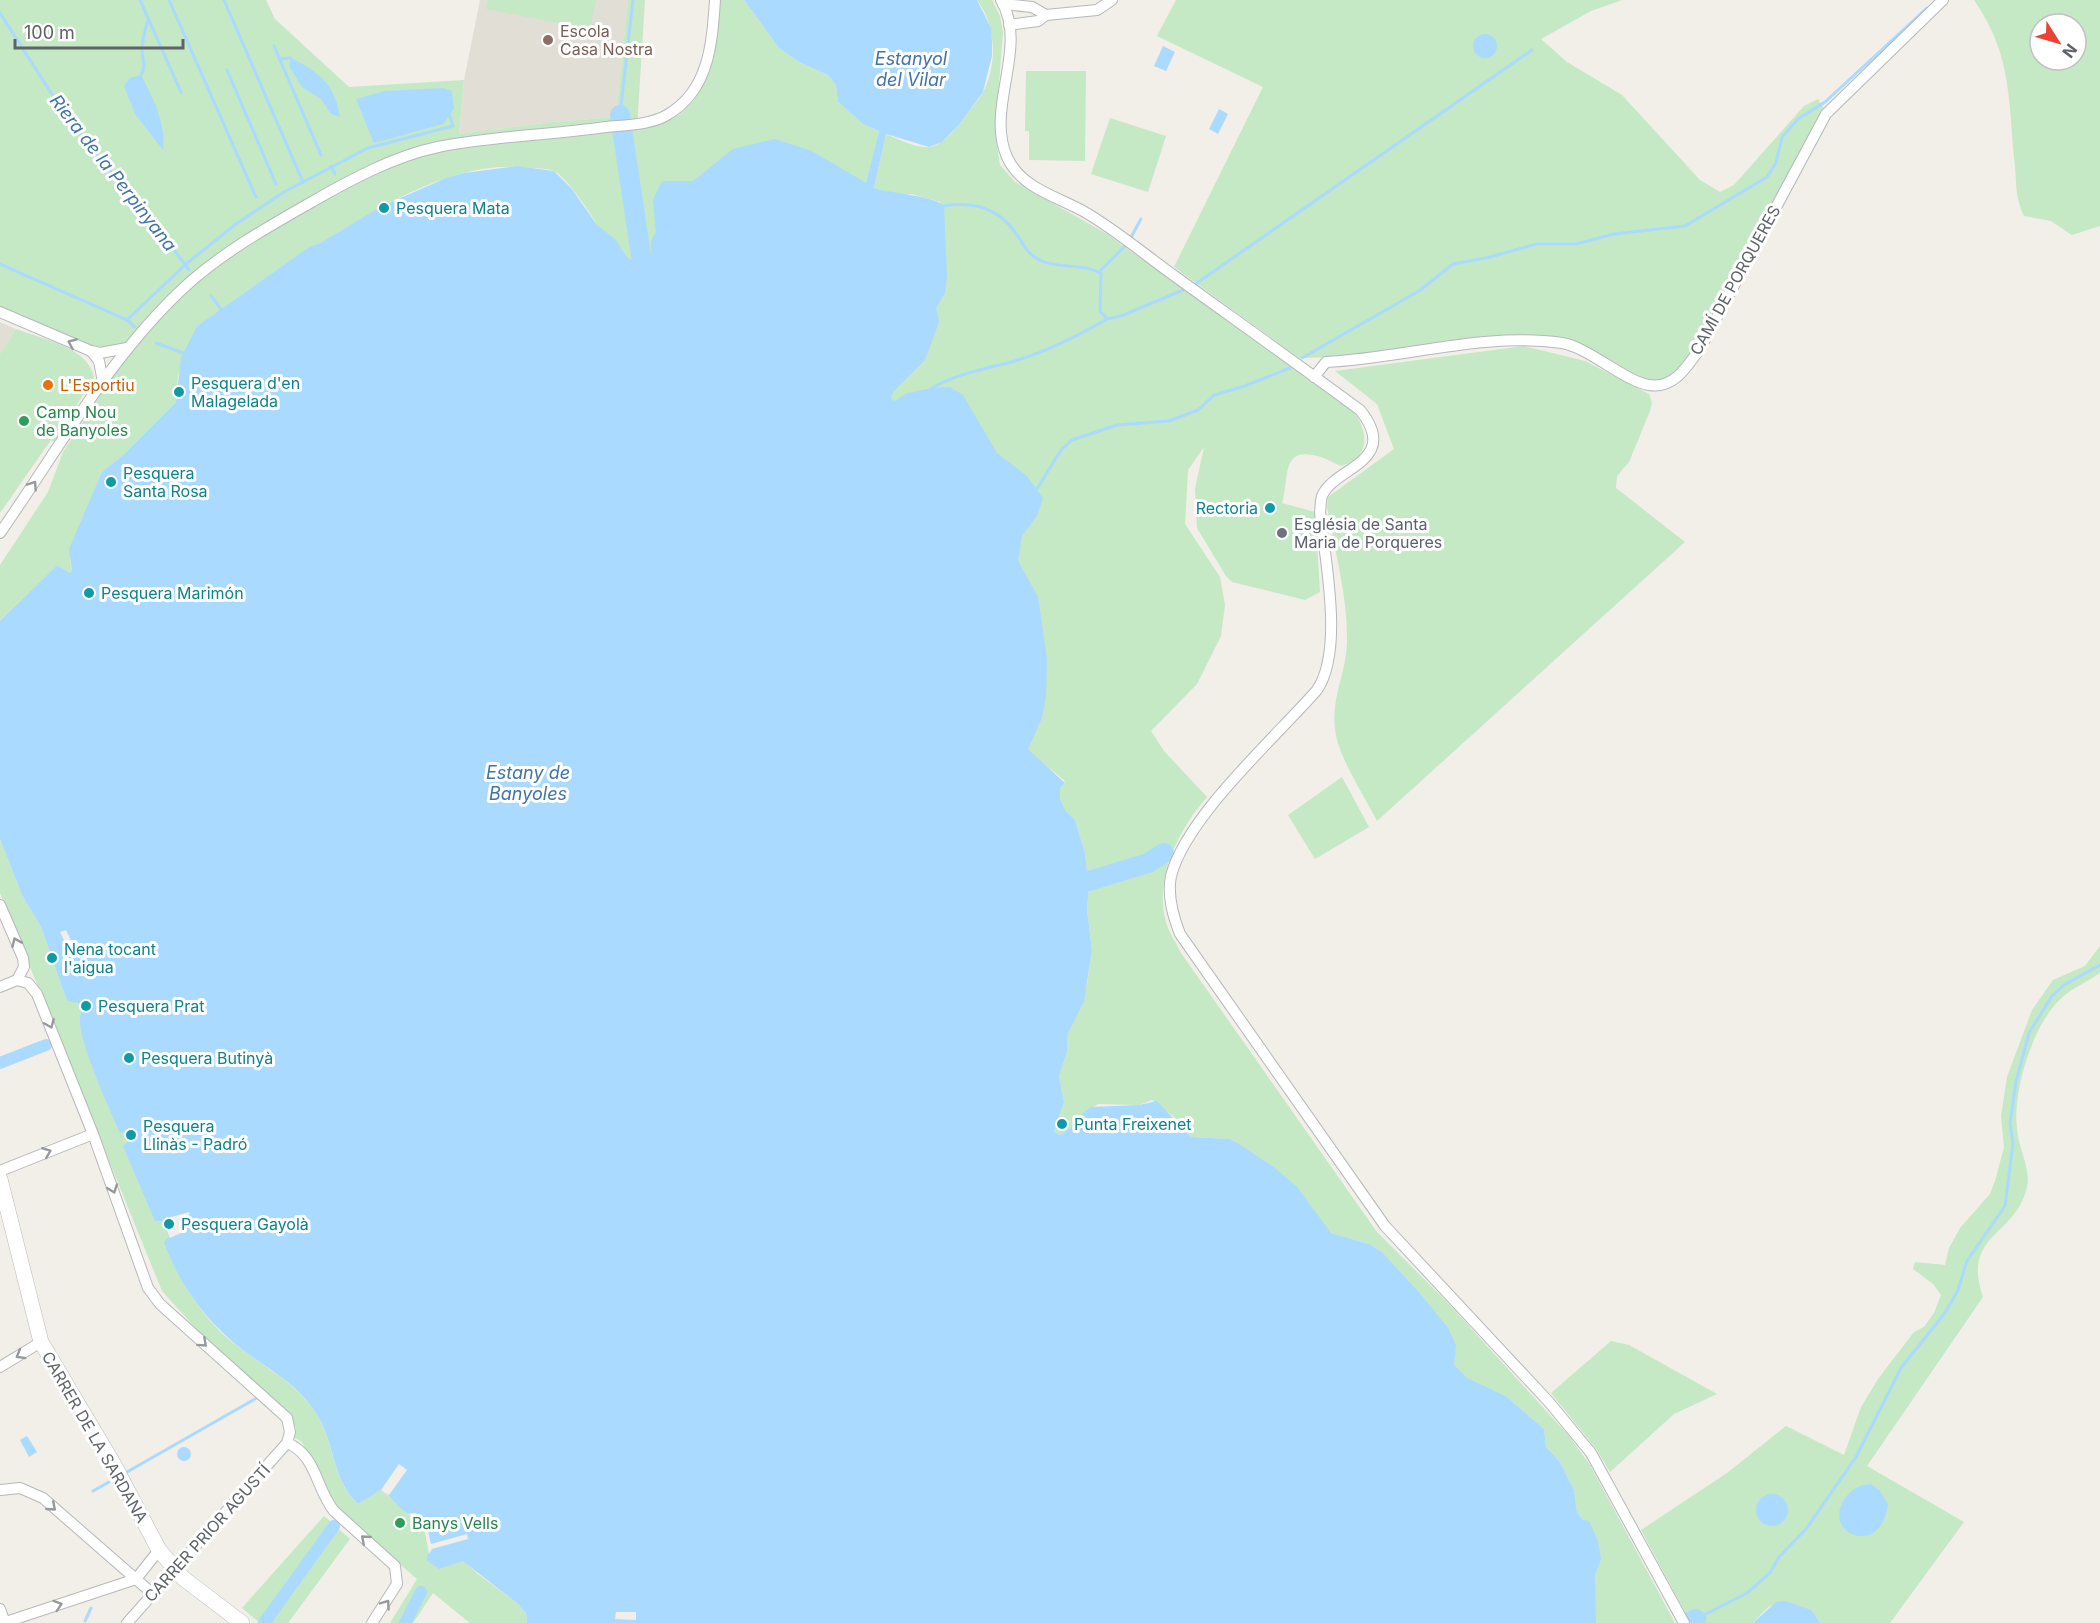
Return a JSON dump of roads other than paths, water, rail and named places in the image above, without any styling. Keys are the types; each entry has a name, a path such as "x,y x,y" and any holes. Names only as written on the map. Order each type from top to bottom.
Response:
{"street":[{"path":"0,533 128,348 154,316 206,268 322,196 379,168 434,148 458,143 639,123 667,115 688,99 699,84 709,54 715,0"},
{"path":"1009,24 1038,21 1046,15 1097,10 1112,0"},
{"name":"CAMÍ DE PORQUERES","path":"1314,376 1326,362 1521,339 1566,344 1648,385 1665,384 1679,377 1701,347 1826,114 1943,0"},
{"path":"1046,15 1032,7 1002,2 1009,24 1002,141 1006,156 1017,172 1032,186 1095,219 1360,410 1369,422 1372,437 1365,459 1327,488 1322,499 1320,512 1331,630 1327,671 1317,690 1215,803 1186,840 1171,878 1173,918 1184,941 1384,1226 1550,1402 1591,1454 1682,1618"},
{"path":"0,312 91,351 100,353 128,348"},
{"path":"91,351 99,362 103,382"},
{"path":"0,905 23,958 24,967 17,980"},
{"path":"0,987 17,980 28,983 37,994 93,1134 148,1288 160,1304 287,1418 290,1432 287,1443 299,1448 306,1455 327,1503 395,1566 397,1584 372,1623"},
{"path":"0,1171 93,1134"},
{"name":"CARRER DE LA SARDANA","path":"0,1179 40,1342 113,1463 159,1550 174,1570 242,1623"},
{"path":"0,1366 40,1342"},
{"name":"CARRER PRIOR AGUSTÍ","path":"127,1623 287,1443"},
{"path":"0,1490 20,1488 38,1495 153,1594"},
{"path":"0,1609 4,1623 136,1579 159,1550"}],"water":[{"name":"Estany de Banyoles","path":"744,0 977,0 991,28 992,56 983,92 958,126 942,142 929,147 886,134 874,188 931,199 944,206 947,276 945,293 936,308 939,322 925,360 893,392 891,399 895,401 907,393 950,387 963,395 997,453 1027,476 1043,498 1037,516 1022,536 1018,561 1038,597 1047,659 1046,697 1042,718 1028,749 1065,783 1060,788 1060,799 1066,811 1075,820 1085,853 1089,887 1087,909 1092,951 1084,1001 1068,1033 1067,1052 1059,1076 1064,1102 1054,1132 1060,1135 1073,1126 1078,1117 1091,1107 1139,1105 1157,1101 1191,1137 1230,1139 1274,1167 1298,1188 1331,1233 1369,1244 1382,1252 1448,1328 1456,1345 1454,1365 1467,1378 1507,1397 1544,1429 1546,1447 1560,1462 1574,1490 1577,1512 1583,1520 1589,1521 1598,1541 1601,1559 1595,1575 1596,1623 527,1623 526,1613 518,1604 463,1561 439,1569 426,1560 429,1543 424,1530 384,1492 381,1490 358,1504 349,1495 338,1472 326,1433 314,1410 291,1385 244,1351 218,1328 196,1302 178,1274 164,1242 169,1237 162,1221 155,1221 123,1146 129,1141 125,1132 120,1133 87,1054 82,1037 81,1013 78,1003 67,1001 41,927 22,895 0,839 0,621 57,565 70,573 72,571 69,549 102,472 123,455 176,402 181,358 197,326 309,247 320,243 380,207 446,178 464,173 517,166 554,171 572,189 597,225 615,239 627,257 635,262 647,260 651,255 651,241 656,232 653,200 662,181 693,181 733,149 775,139 812,151 866,183 879,131 863,124 838,102 836,85 828,75 799,62 779,48"},
{"path":"1485,34 1490,35 1496,41 1496,51 1490,57 1485,58 1480,57 1474,51 1473,46 1474,41 1480,35"},
{"path":"1163,46 1175,52 1166,71 1154,66"},
{"path":"291,58 318,74 330,88 340,117 331,114 321,99 302,87 289,66"},
{"path":"141,75 161,120 163,150 135,114 124,86 130,78"},
{"path":"443,88 452,91 454,109 443,124 374,143 356,99 385,91"},
{"path":"1219,109 1228,114 1218,134 1209,129"},
{"path":"27,1436 37,1452 29,1457 20,1440"},
{"path":"181,1447 187,1447 191,1454 187,1461 181,1461 177,1457 177,1451"},
{"path":"1871,1484 1880,1491 1888,1504 1883,1521 1875,1531 1865,1536 1855,1535 1846,1531 1841,1523 1839,1512 1844,1500 1852,1490"},
{"path":"1772,1494 1784,1498 1788,1510 1784,1522 1772,1526 1760,1522 1756,1510 1760,1498"},
{"path":"1785,1601 1811,1610 1821,1623 1753,1623 1776,1602"}],"waterway":[{"path":"140,0 181,92"},
{"path":"169,0 256,197"},
{"path":"224,0 303,182"},
{"path":"620,115 633,0"},
{"path":"1302,358 1419,291 1453,264 1486,258 1537,244 1576,244 1614,234 1685,226 1767,177 1776,163 1782,137 1798,119 1825,102 1927,8"},
{"name":"Riera de la Perpinyana","path":"0,13 69,121 157,227 189,270"},
{"path":"141,75 144,65 143,43 148,20"},
{"path":"274,46 321,155"},
{"path":"1194,285 1532,50"},
{"path":"279,59 291,58"},
{"path":"227,70 276,184"},
{"path":"620,115 642,262"},
{"path":"127,320 185,265 236,224 284,192 368,148 453,126 450,116"},
{"path":"331,166 335,174"},
{"path":"944,206 966,205 985,209 1003,219 1037,259 1057,265 1088,268 1101,274 1100,311 1107,319 1121,316 1188,288"},
{"path":"1130,239 1141,219"},
{"path":"1099,272 1127,244"},
{"path":"0,264 127,320 135,327"},
{"path":"211,296 221,309"},
{"path":"932,388 962,375 1039,353 1107,319"},
{"path":"156,343 183,353"},
{"path":"1037,489 1061,450 1072,440 1117,425 1169,421 1198,410 1214,395 1245,386 1290,368"},
{"path":"1089,881 1148,863 1164,853"},
{"path":"1696,1619 1747,1593 1770,1573 1779,1557 1806,1529 1856,1457 1901,1368 1945,1313 1958,1290 1967,1261 2005,1206 2013,1143 2010,1123 2016,1082 2029,1033 2052,996 2064,985 2100,965"},
{"path":"0,1063 46,1045"},
{"path":"127,1472 255,1399"},
{"path":"93,1491 109,1482"},
{"path":"264,1623 334,1526"},
{"path":"405,1623 421,1592"},
{"path":"85,1621 91,1608"},
{"path":"1688,1623 1696,1619"}],"place":[{"name":"Escola Casa Nostra","path":"548,40"},
{"name":"Pesquera Mata","path":"384,208"},
{"name":"L'Esportiu","path":"48,385"},
{"name":"Pesquera d'en Malagelada","path":"179,392"},
{"name":"Camp Nou de Banyoles","path":"24,421"},
{"name":"Pesquera Santa Rosa","path":"111,482"},
{"name":"Rectoria","path":"1270,508"},
{"name":"Església de Santa Maria de Porqueres","path":"1282,533"},
{"name":"Pesquera Marimón","path":"89,593"},
{"name":"Nena tocant l'aigua","path":"52,958"},
{"name":"Pesquera Prat","path":"86,1006"},
{"name":"Pesquera Butinyà","path":"129,1058"},
{"name":"Punta Freixenet","path":"1062,1124"},
{"name":"Pesquera Llinàs - Padró","path":"131,1135"},
{"name":"Pesquera Gayolà","path":"169,1224"},
{"name":"Banys Vells","path":"400,1523"}],"water label":[{"name":"Estanyol del Vilar","path":"911,69"}]}
